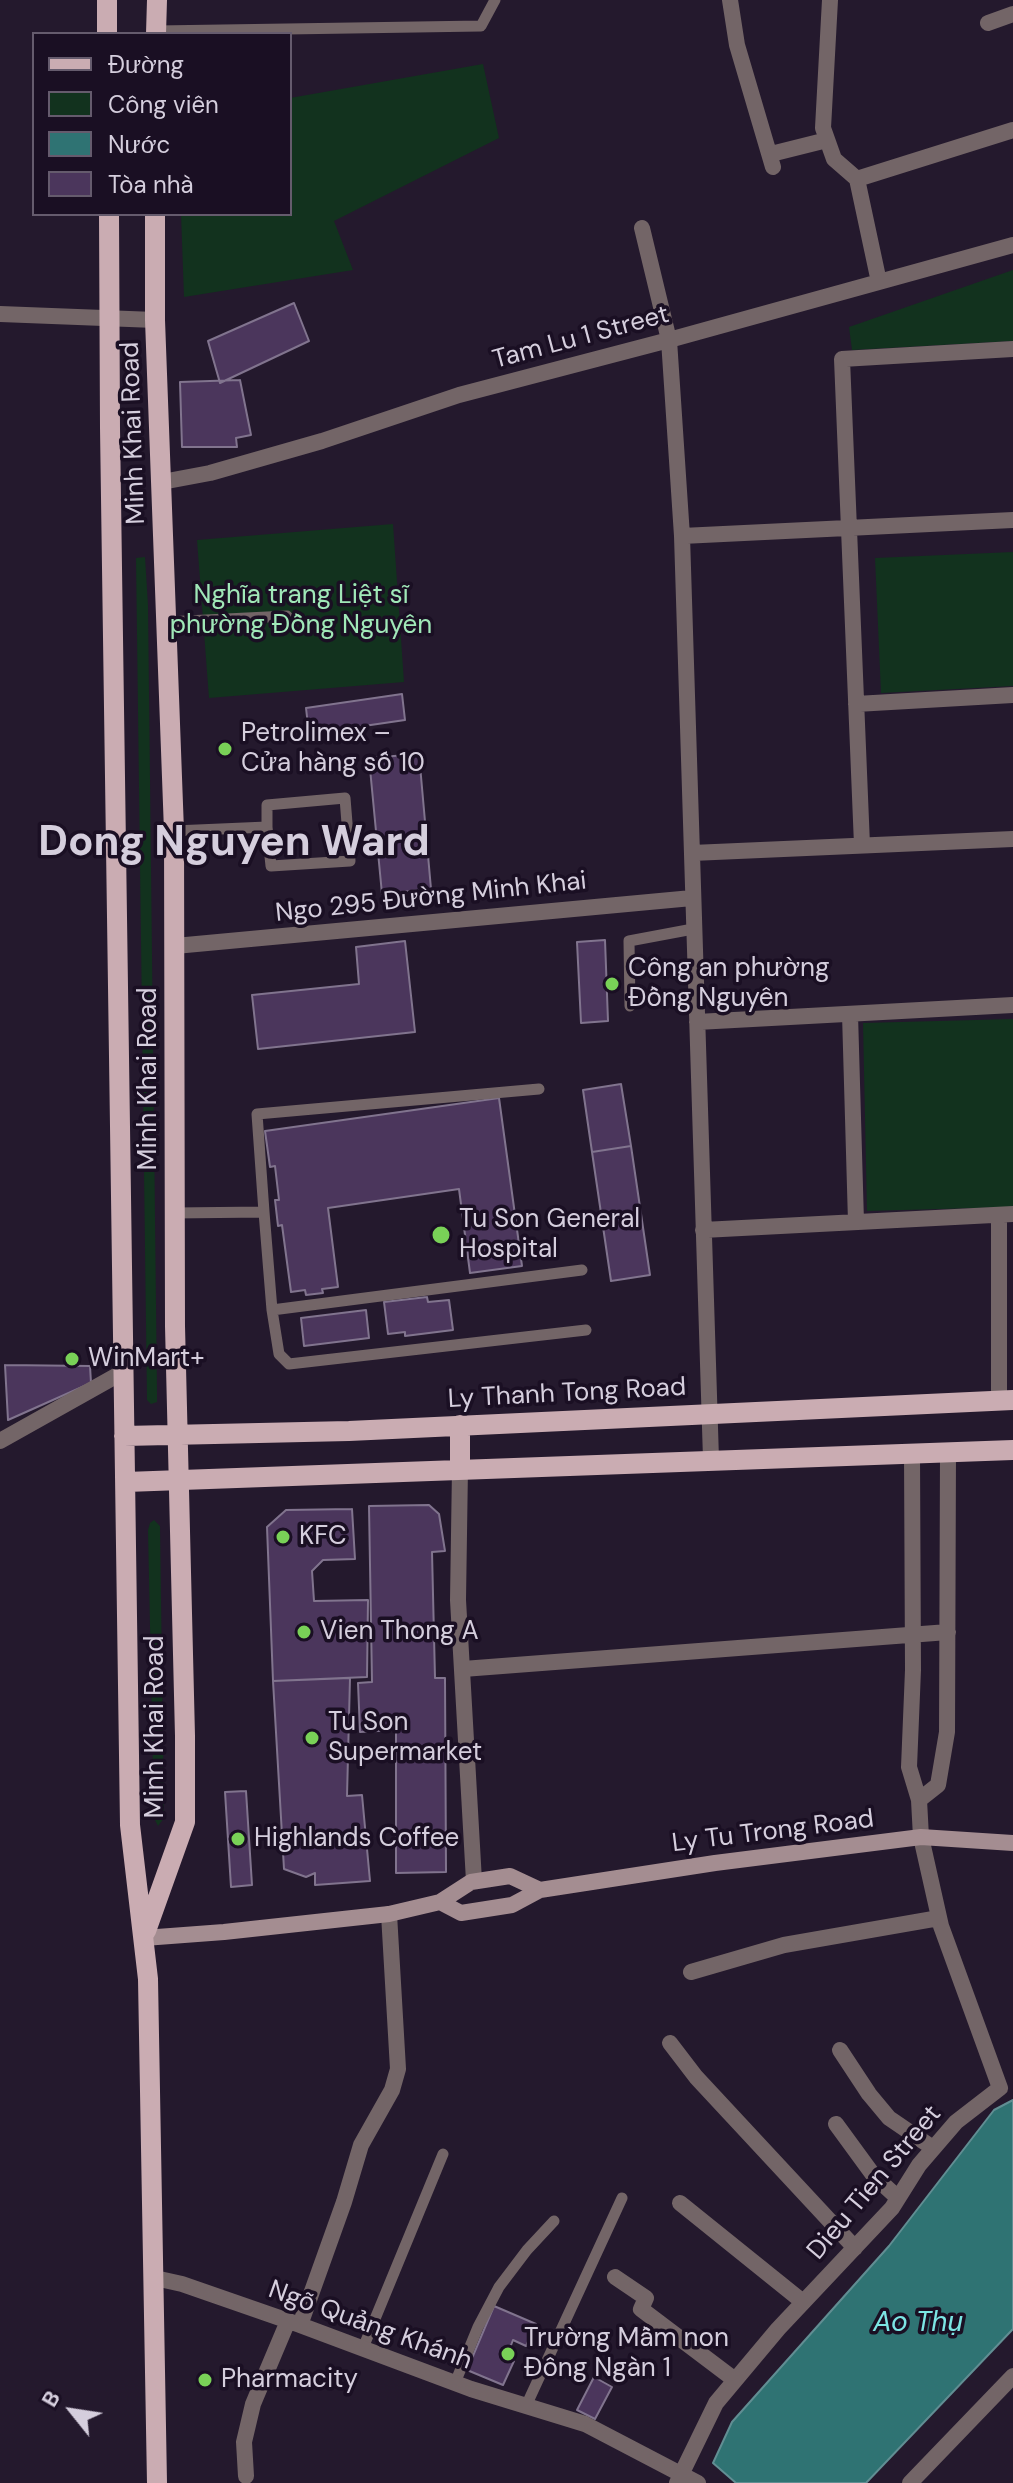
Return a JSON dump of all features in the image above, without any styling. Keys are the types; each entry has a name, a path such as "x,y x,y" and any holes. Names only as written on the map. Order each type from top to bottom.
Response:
{"main road":[{"path":"107,0 107,32"},
{"path":"156,32 157,0"},
{"name":"Minh Khai Road","path":"109,216 130,1825 148,1979 157,2483"},
{"name":"Minh Khai Road","path":"144,1938 185,1822 174,1213 174,831 155,320 155,216"},
{"name":"Ly Thanh Tong Road","path":"124,1436 460,1425 1006,1400"},
{"path":"460,1425 460,1468"},
{"path":"126,1482 1013,1450"},
{"name":"Ly Tu Trong Road","path":"440,1902 461,1913 512,1905 540,1890 715,1863 921,1837 1013,1843"},
{"name":"Ly Tu Trong Road","path":"144,1938 389,1914 440,1902 474,1881 510,1876 540,1890"}],"street":[{"path":"730,0 737,45 772,161 827,140"},
{"path":"830,0 823,128 834,159 857,179 879,282"},
{"path":"988,23 1013,14"},
{"path":"857,179 1013,130"},
{"path":"642,228 669,340 682,536 711,1459"},
{"name":"Tam Lu 1 Street","path":"162,482 210,473 322,441 459,395 1013,245"},
{"path":"0,314 155,320"},
{"path":"862,845 842,359 1013,349"},
{"path":"682,536 1013,520"},
{"path":"856,704 1013,695"},
{"path":"692,853 1013,839"},
{"name":"Ngo 295 Đường Minh Khai","path":"175,946 692,898"},
{"path":"697,1022 1013,1005"},
{"path":"850,1014 856,1222"},
{"path":"703,1230 1006,1215 1006,1400"},
{"path":"0,1441 123,1372"},
{"path":"919,1800 938,1785 947,1732 948,1453"},
{"name":"Dieu Tien Street","path":"679,2478 716,2403 898,2198 919,2165 956,2122 1000,2088 939,1918 921,1837 919,1800 909,1767 913,1633 912,1454"},
{"path":"460,1468 458,1600 474,1881"},
{"path":"463,1669 948,1632"},
{"path":"246,2476 244,2442 253,2404 294,2323 344,2202 361,2145 392,2090 398,2069 389,1914"},
{"path":"691,1972 784,1945 939,1918"},
{"path":"670,2043 696,2077 855,2248"},
{"path":"840,2050 889,2118 933,2148"},
{"path":"836,2124 874,2176 898,2198"},
{"path":"680,2203 803,2302"},
{"path":"615,2277 646,2298 641,2309 735,2380"},
{"name":"Ngõ Quảng Khánh","path":"155,2278 294,2323 455,2383 585,2424 679,2478 698,2483"},
{"path":"910,2483 1013,2376"}],"lane":[{"path":"202,32 481,26 495,0"},
{"path":"166,622 287,616"},
{"path":"345,798 350,861 271,866 267,827 267,805 345,798"},
{"path":"174,831 267,827"},
{"path":"630,1006 629,941 693,929"},
{"path":"539,1089 257,1114 272,1310 279,1354 289,1364 586,1330"},
{"path":"174,1213 264,1212"},
{"path":"272,1310 582,1270"},
{"path":"363,2348 443,2154"},
{"path":"526,2406 622,2198"},
{"path":"455,2383 478,2327 499,2287 554,2221"}],"green space":[{"path":"483,64 499,138 334,221 353,270 184,297 181,216 292,216 292,98"},
{"path":"1013,270 1013,341 852,350 849,327"},
{"name":"Nghĩa trang Liệt sĩ phường Đồng Nguyên","path":"393,524 404,682 209,698 197,540"},
{"path":"1013,552 1013,686 881,693 875,558"},
{"path":"145,557 157,1392 157,1402 151,1404 147,1400 136,558"},
{"path":"1013,1019 1013,1207 867,1211 863,1023"},
{"path":"154,1520 160,1526 164,1818 158,1826 154,1818 148,1530"}],"water":[{"name":"Ao Thụ","path":"1013,2100 1013,2329 866,2483 736,2483 713,2463 732,2422 889,2246 994,2110"}],"building":[{"path":"294,303 309,341 220,383 208,341"},
{"path":"240,380 251,435 236,438 237,447 182,447 180,382"},
{"path":"402,694 405,720 309,734 306,708"},
{"path":"419,754 431,889 382,894 369,758"},
{"path":"605,940 608,1021 581,1023 577,942"},
{"path":"405,941 415,1032 258,1049 252,995 359,984 356,947"},
{"path":"621,1084 631,1146 592,1152 583,1090"},
{"path":"499,1098 522,1266 470,1273 459,1189 328,1208 338,1287 306,1295 305,1290 291,1292 282,1225 278,1226 275,1166 270,1167 265,1131"},
{"path":"631,1146 650,1275 611,1281 592,1152"},
{"path":"427,1297 428,1302 449,1300 453,1330 405,1336 405,1332 388,1334 384,1302"},
{"path":"366,1310 369,1338 304,1346 301,1318"},
{"path":"5,1365 90,1366 91,1383 8,1420"},
{"path":"429,1505 439,1514 445,1551 432,1552 435,1678 445,1678 446,1872 396,1873 396,1730 360,1732 358,1683 372,1682 369,1506"},
{"path":"352,1509 355,1559 323,1560 312,1571 314,1601 368,1600 367,1677 273,1681 267,1527 286,1510"},
{"name":"Tu Son Supermarket","path":"350,1678 347,1796 362,1795 370,1881 315,1885 315,1873 306,1877 284,1869 273,1681"},
{"name":"Highlands Coffee","path":"246,1791 252,1885 231,1887 225,1792"},
{"path":"494,2306 536,2324 526,2346 513,2340 506,2358 514,2361 503,2385 467,2370"},
{"path":"594,2377 612,2387 595,2419 577,2410"}],"place":[{"name":"Petrolimex – Cửa hàng số 10","path":"225,749"},
{"name":"Công an phường Đồng Nguyên","path":"612,984"},
{"name":"Tu Son General Hospital","path":"441,1235"},
{"name":"WinMart+","path":"72,1359"},
{"name":"KFC","path":"283,1537"},
{"name":"Vien Thong A","path":"304,1632"},
{"name":"Tu Son Supermarket","path":"312,1738"},
{"name":"Highlands Coffee","path":"238,1839"},
{"name":"Trường Mầm non Đông Ngàn 1","path":"508,2354"},
{"name":"Pharmacity","path":"205,2380"}],"district":[{"name":"Dong Nguyen Ward","path":"234,844"}]}
